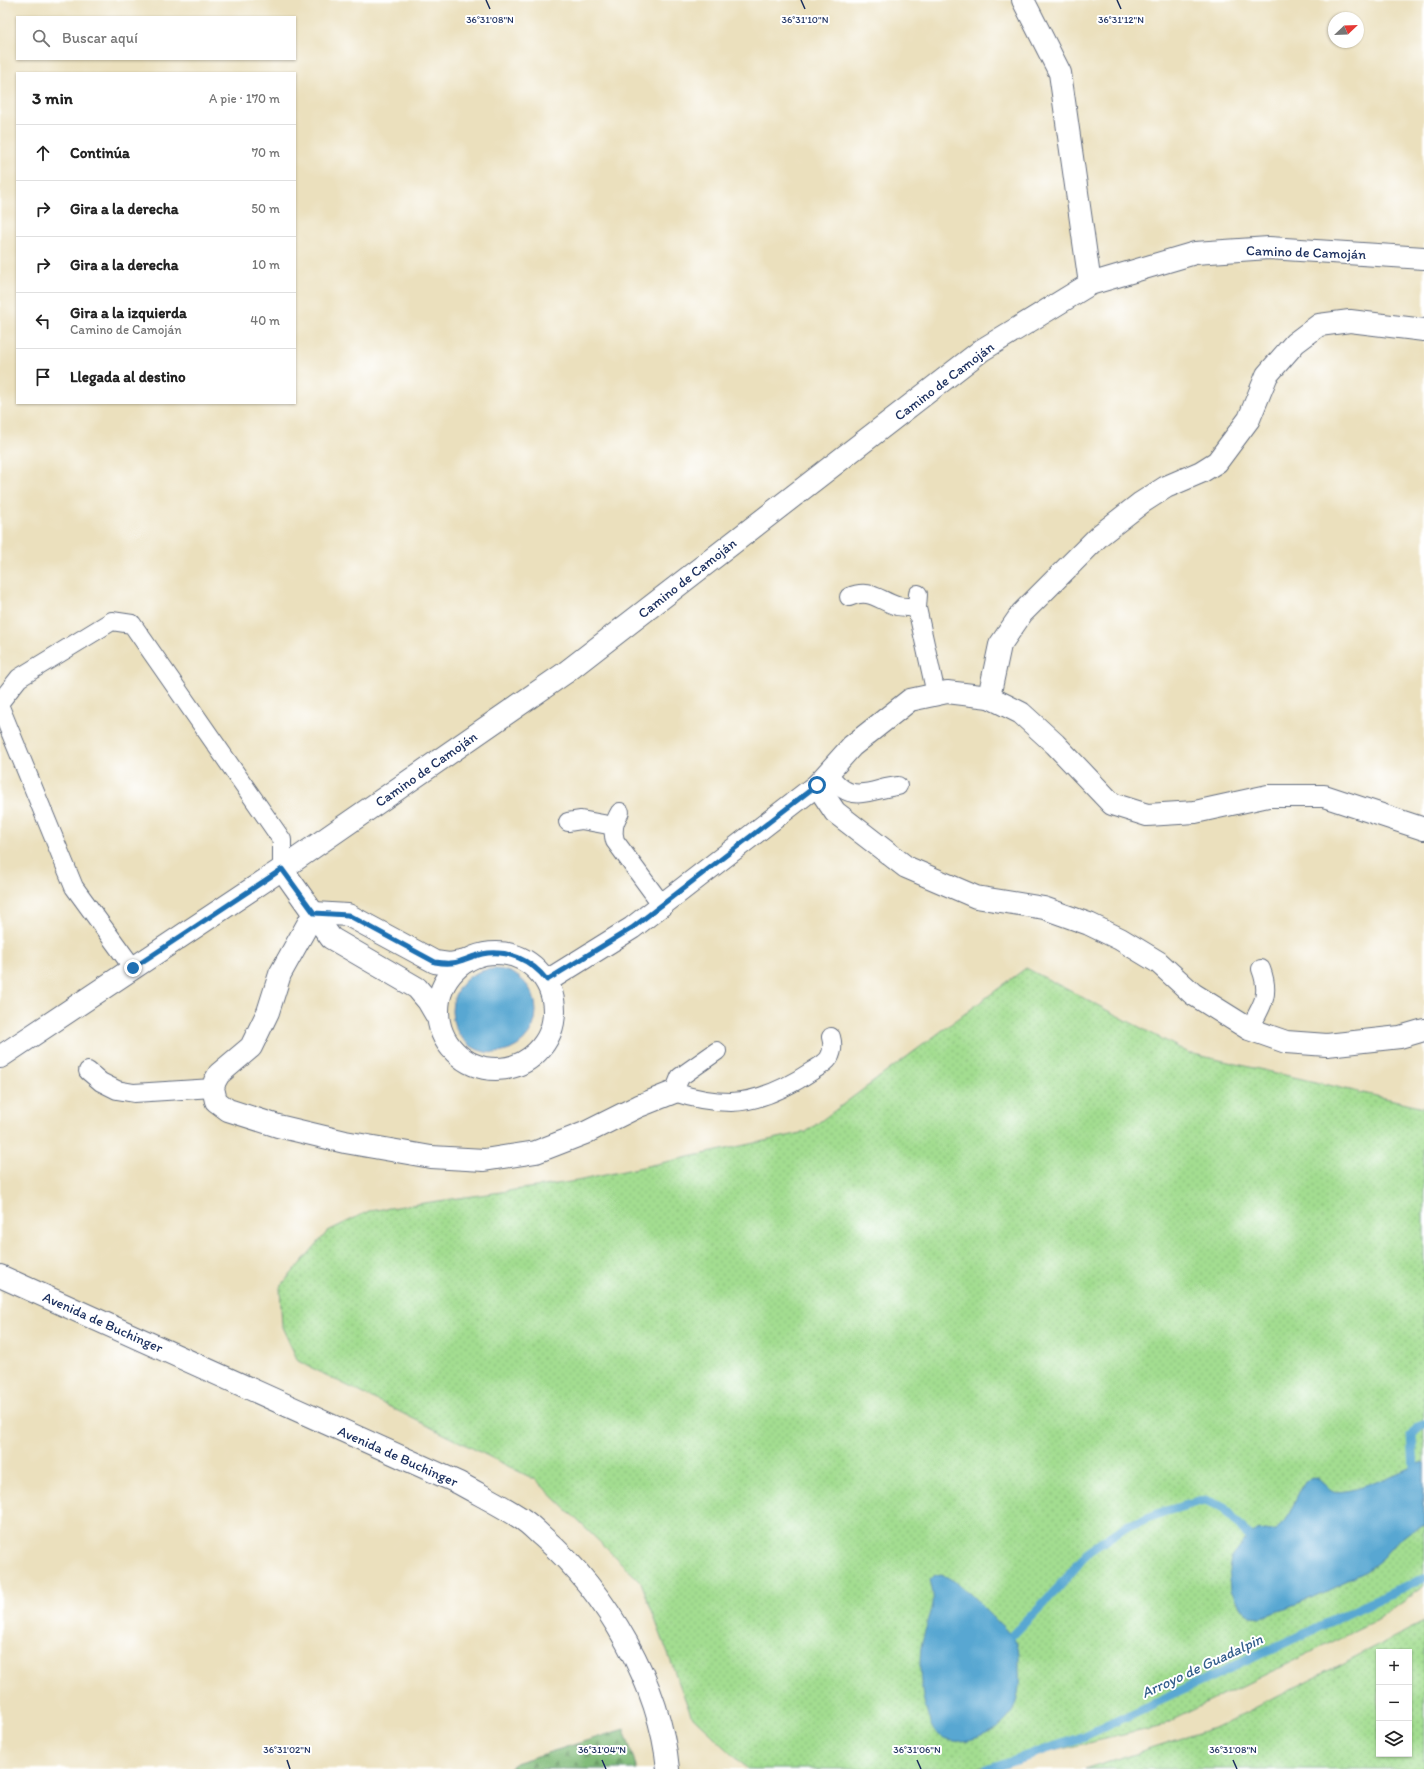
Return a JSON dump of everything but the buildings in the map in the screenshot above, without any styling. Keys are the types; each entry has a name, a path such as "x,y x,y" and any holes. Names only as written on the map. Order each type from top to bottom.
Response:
{"street":[{"path":"1023,0 1060,72 1090,284"},
{"name":"Camino de Camoján","path":"0,1057 282,869 565,673 982,350 1090,284 1195,253 1269,248 1424,258"},
{"path":"989,697 1000,644 1022,613 1100,535 1129,512 1166,487 1201,472 1217,462 1249,419 1267,375 1295,343 1319,325 1350,321 1424,330"},
{"path":"547,980 632,928 662,905 822,779 852,746 910,700 947,692 989,697 1021,713 1055,744 1112,804 1147,815 1195,812 1268,796 1324,796 1424,828"},
{"path":"822,779 835,812 906,867 976,897 1044,908 1089,924 1120,939 1158,962 1193,994 1249,1029 1286,1042 1327,1045 1400,1037 1424,1030"},
{"path":"282,869 330,938 417,988 428,1001 438,1018 442,1034 451,1048 464,1060 478,1067 494,1070 511,1068 527,1062 540,1051 549,1037 554,1022 555,1005 547,980 530,963 514,955 498,953 482,954 466,961 449,964 435,962 348,915 314,913"},
{"path":"314,913 280,974 268,1012 251,1047 219,1074 213,1088 216,1101 228,1110 278,1126 345,1142 431,1158 484,1160 536,1152 585,1133 639,1106 674,1092"},
{"path":"438,1018 439,1001 444,985 453,972 466,961"},
{"name":"Avenida de Buchinger","path":"0,1276 459,1483 523,1520 564,1556 604,1605 633,1653 656,1708 668,1769"}],"lane":[{"path":"848,597 864,593 872,594 898,606 917,601 936,694"},
{"path":"0,702 19,678 112,621 132,624 282,840 282,869"},
{"path":"0,707 74,887 133,968"},
{"path":"822,779 854,794 898,786"},
{"path":"568,822 581,820 617,819 613,834 615,841 662,905"},
{"path":"1249,1029 1264,1004 1266,980 1261,969"},
{"path":"716,1051 680,1076 674,1092 691,1098 731,1102 755,1099 773,1093 798,1080 824,1063 832,1052 833,1044 831,1037"},
{"path":"88,1071 101,1082 117,1090 134,1093 213,1088"}],"green space":[{"path":"1026,968 1189,1053 1424,1107 1424,1586 1377,1620 1158,1727 974,1769 748,1769 691,1715 641,1582 536,1480 298,1361 282,1327 280,1287 328,1231 369,1211 577,1181 806,1132"},
{"path":"1424,1622 1424,1769 1085,1769 1217,1727"},
{"path":"624,1729 637,1769 510,1769 515,1763"}],"water":[{"path":"494,969 510,972 524,981 533,995 536,1011 533,1027 524,1041 510,1050 494,1053 478,1050 464,1041 455,1027 452,1011 455,995 464,981 478,972"},
{"path":"1420,1463 1424,1464 1424,1525 1412,1530 1399,1540 1383,1558 1367,1571 1295,1605 1262,1617 1250,1616 1239,1607 1231,1589 1229,1570 1231,1558 1248,1536 1255,1532 1276,1530 1286,1520 1305,1481 1313,1478 1331,1490 1342,1492 1377,1482"},
{"path":"940,1574 954,1581 972,1596 1010,1635 1016,1642 1018,1648 1019,1688 1017,1701 1012,1713 1001,1725 992,1731 969,1740 946,1740 937,1734 931,1725 923,1697 920,1677 920,1658 922,1642 933,1604 930,1580 935,1575"}],"waterway":[{"path":"1412,1477 1414,1468 1412,1435 1419,1426 1424,1424"},
{"path":"1002,1646 1060,1586 1089,1551 1125,1527 1163,1512 1205,1500 1225,1508 1256,1545"},
{"name":"Arroyo de Guadalpin","path":"987,1769 1080,1738 1424,1578"}],"route":[{"path":"133,968 282,869 314,913 348,915 435,962 449,964 466,961 482,954 498,953 514,955 530,963 547,980 632,928 817,785"}]}
